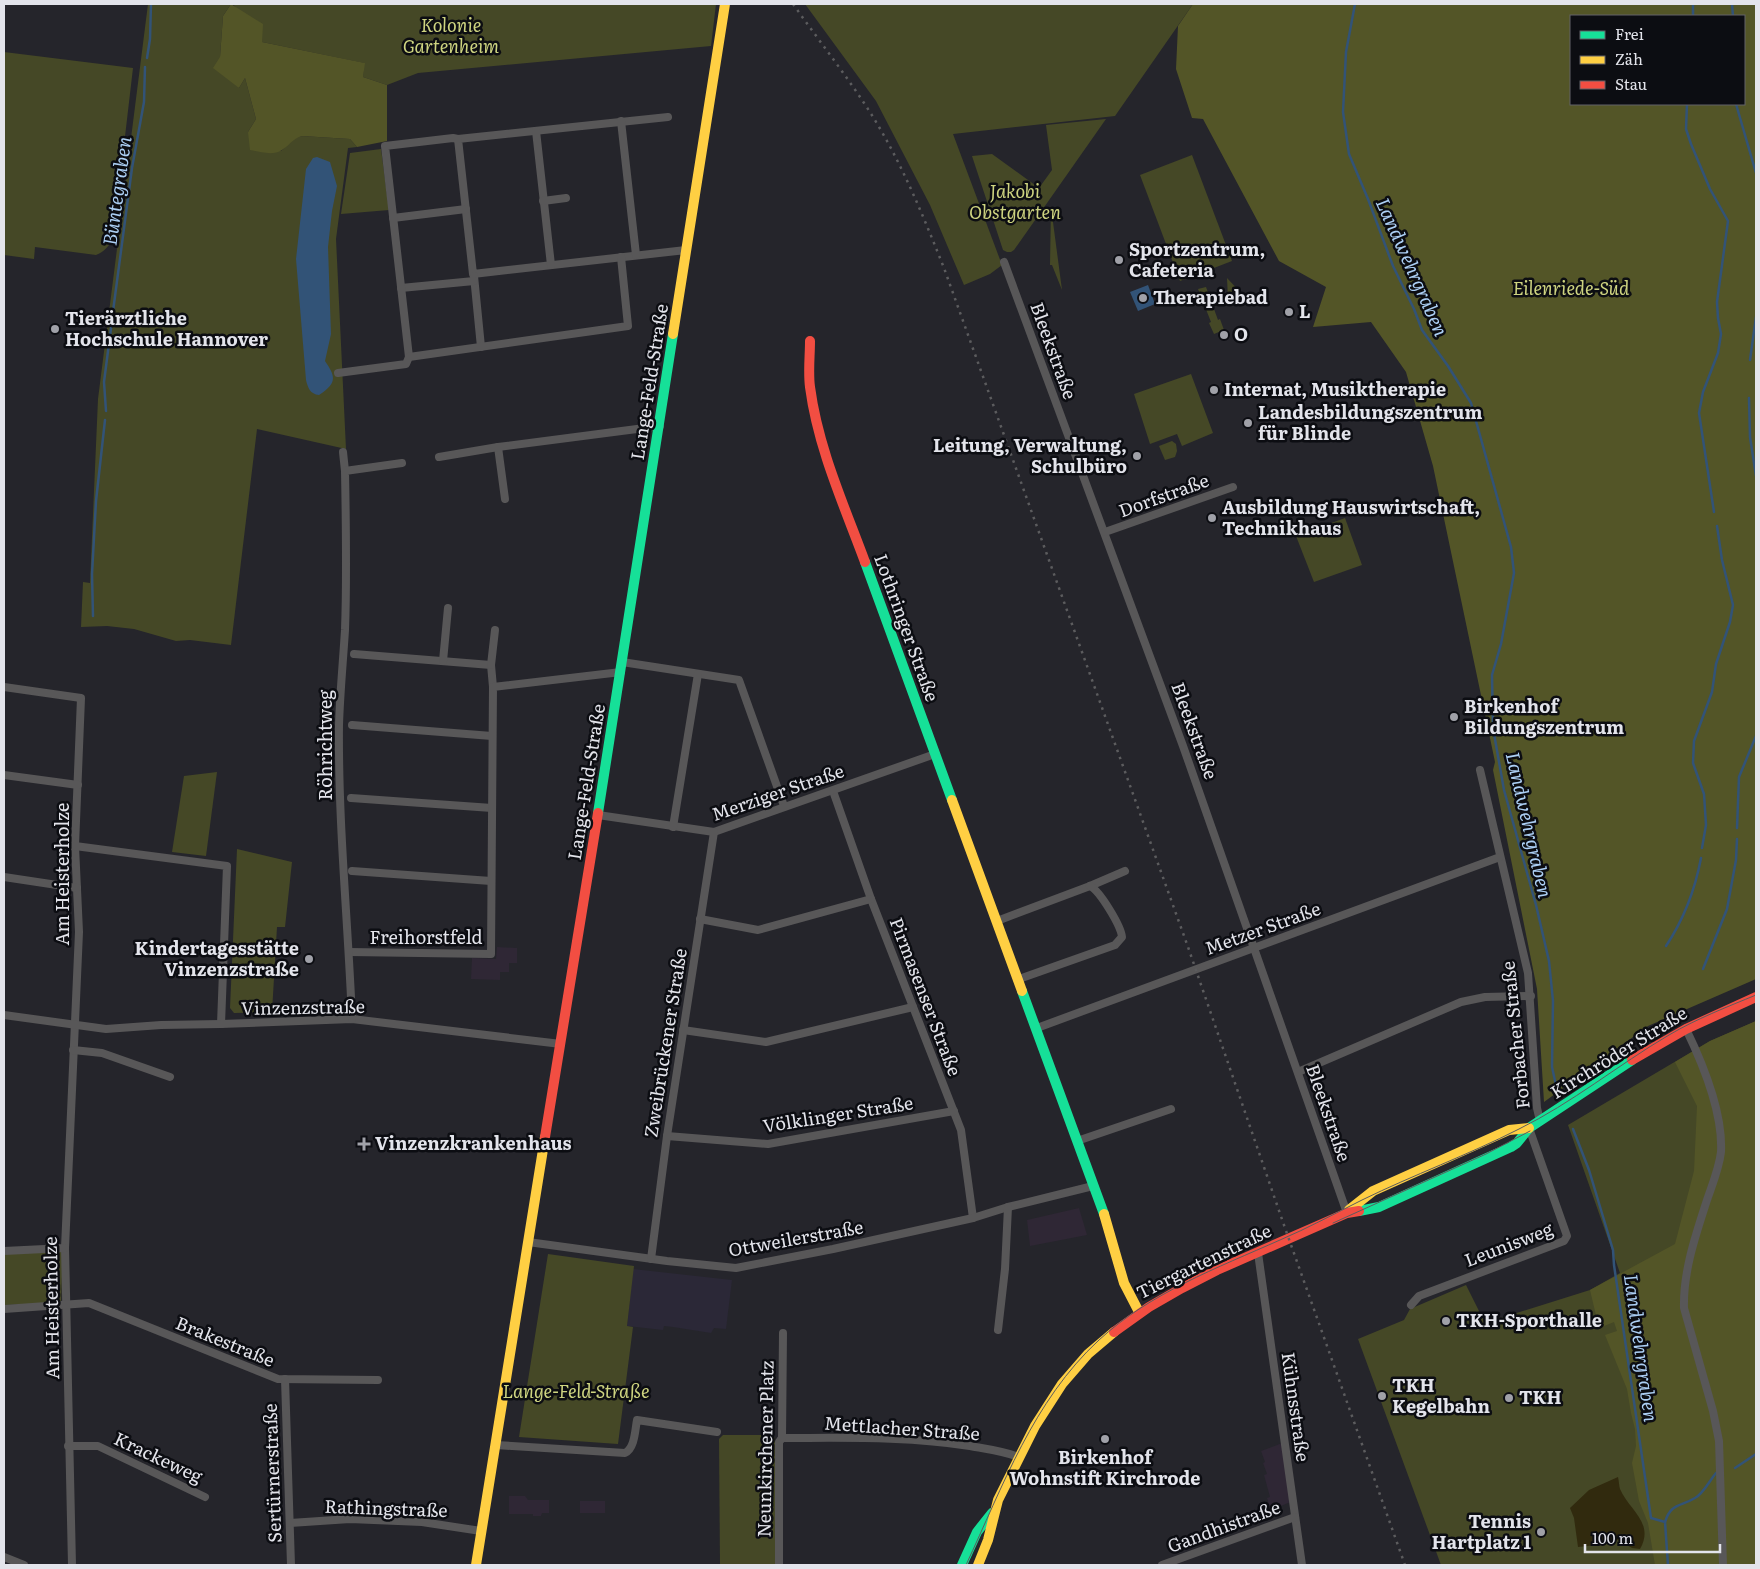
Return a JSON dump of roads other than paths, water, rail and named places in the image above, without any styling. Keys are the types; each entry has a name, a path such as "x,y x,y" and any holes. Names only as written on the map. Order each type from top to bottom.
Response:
{"street":[{"name":"Lange-Feld-Straße","path":"476,1565 660,426 725,4"},
{"path":"338,373 406,364 409,357 385,146 668,117"},
{"path":"621,121 636,255"},
{"path":"536,131 551,265"},
{"path":"458,140 481,347"},
{"path":"543,201 566,198"},
{"path":"393,218 466,209"},
{"path":"401,288 551,265 686,250"},
{"path":"409,357 628,326 620,257"},
{"name":"Bleekstraße","path":"1004,262 1177,728 1347,1213"},
{"name":"Lothringer Straße","path":"810,341 810,385 817,424 825,453 1110,1230 1130,1299 1139,1312"},
{"path":"439,457 498,446 660,426"},
{"path":"498,446 505,499"},
{"name":"Röhrichtweg","path":"343,452 346,554 345,631 339,733 340,798 352,1019"},
{"path":"345,471 402,463"},
{"name":"Dorfstraße","path":"1105,532 1233,487"},
{"path":"444,661 448,608"},
{"name":"Freihorstfeld","path":"349,952 491,954 493,687 491,665 495,630"},
{"path":"354,654 491,665"},
{"path":"493,687 621,667 739,680 784,806"},
{"path":"673,827 698,674"},
{"name":"Am Heisterholze","path":"4,687 81,698 75,846 78,932 65,1248 72,1565"},
{"path":"352,725 492,736"},
{"name":"Merziger Straße","path":"598,814 714,832 935,754"},
{"name":"Forbacher Straße","path":"1480,770 1528,973 1537,1108 1540,1121"},
{"path":"4,775 78,785"},
{"name":"Pirmasenser Straße","path":"833,791 871,899 961,1130 972,1218"},
{"path":"351,798 492,808"},
{"name":"Zweibrückener Straße","path":"651,1259 667,1136 714,832"},
{"path":"75,846 227,866 221,1024"},
{"name":"Metzer Straße","path":"1037,1028 1500,857"},
{"path":"352,871 491,880"},
{"path":"997,921 1125,872"},
{"path":"4,877 77,888"},
{"path":"1019,979 1115,945 1122,937 1122,931 1095,889 1090,886"},
{"path":"700,919 758,930 871,899"},
{"path":"1298,1072 1461,1002 1485,997 1530,996"},
{"name":"Kirchröder Straße","path":"1529,1128 1648,1050 1686,1029 1756,997"},
{"path":"683,1030 766,1042 913,1007"},
{"name":"Vinzenzstraße","path":"4,1015 106,1029 161,1025 352,1019 561,1044"},
{"path":"1686,1029 1713,1096 1721,1136 1717,1171 1693,1246 1684,1294 1684,1308 1720,1441 1723,1565"},
{"path":"73,1050 102,1053 170,1077"},
{"path":"1077,1141 1171,1109"},
{"name":"Völklinger Straße","path":"667,1136 768,1144 954,1111"},
{"name":"Tiergartenstraße","path":"1347,1213 1368,1194 1377,1189 1509,1130 1529,1128"},
{"name":"Tiergartenstraße","path":"962,1565 977,1532 994,1510 1034,1426 1062,1384 1085,1356 1109,1334 1139,1312 1170,1294 1347,1213 1378,1207 1506,1149 1516,1143 1529,1128"},
{"name":"Leunisweg","path":"1411,1305 1419,1296 1564,1242 1567,1236 1529,1128"},
{"name":"Ottweilerstraße","path":"528,1242 651,1259 736,1268 833,1249 972,1218 1093,1186"},
{"path":"998,1330 1004,1278 1008,1207"},
{"path":"4,1252 65,1248"},
{"name":"Kühnsstraße","path":"1258,1253 1302,1565"},
{"name":"Brakestraße","path":"4,1309 89,1303 278,1379 378,1380"},
{"name":"Neunkirchener Platz","path":"780,1565 779,1442 782,1438 783,1333"},
{"name":"Sertürnerstraße","path":"285,1379 291,1565"},
{"path":"496,1445 625,1453 631,1447 637,1420 717,1432"},
{"name":"Mettlacher Straße","path":"782,1438 885,1438 949,1443 1007,1452 1019,1457"},
{"name":"Krackeweg","path":"68,1446 98,1446 205,1497"},
{"name":"Tiergartenstraße","path":"978,1565 989,1538 994,1510"},
{"name":"Gandhistraße","path":"1162,1565 1295,1517"},
{"name":"Rathingstraße","path":"290,1523 350,1519 422,1522 481,1531"},
{"path":"4,1557 24,1565"}],"water":[{"path":"317,157 330,162 337,186 328,247 331,334 325,361 331,371 333,380 329,387 319,395 310,390 306,380 296,259 306,169 313,158"},
{"name":"Therapiebad","path":"1148,285 1155,304 1138,311 1130,292"}],"waterway":[{"name":"Büntegraben","path":"147,58 150,39 151,4"},
{"name":"Landwehrgraben","path":"1355,4 1346,52 1343,112 1349,154 1393,266 1422,330 1448,366 1471,403 1511,547 1514,573 1501,644 1492,675 1493,728 1504,790 1536,905 1549,961 1553,1001 1552,1067 1557,1090"},
{"path":"1693,4 1693,15"},
{"path":"1732,4 1733,15"},
{"name":"Büntegraben","path":"112,319 132,168 144,102 145,67"},
{"path":"1687,105 1686,129 1691,144 1710,189 1728,221 1717,302 1721,334 1718,353 1703,392 1699,413 1714,512"},
{"path":"1736,105 1756,173"},
{"path":"1750,360 1756,317"},
{"name":"Büntegraben","path":"106,411 104,382 111,328"},
{"path":"1749,398 1750,437 1756,476"},
{"name":"Büntegraben","path":"93,616 92,574 96,501 105,420"},
{"path":"1702,848 1706,825 1704,794 1693,763 1694,741 1712,692 1716,664 1730,622 1733,605 1722,560 1717,526"},
{"path":"1737,828 1739,777 1756,736"},
{"path":"1703,969 1727,909 1736,860 1737,839"},
{"path":"1666,946 1688,904 1701,858"},
{"name":"Landwehrgraben","path":"1573,1129 1589,1170 1613,1250 1651,1518 1665,1522 1668,1565"},
{"path":"1735,1468 1756,1454"},
{"path":"1665,1522 1673,1508 1695,1498 1716,1473"}],"tram line":[{"path":"966,1565 1007,1475 1038,1417 1076,1364 1119,1323 1140,1308 1185,1283 1301,1231 1381,1191 1480,1148 1539,1119 1679,1029 1756,995"},
{"path":"1333,1223 1486,1154 1530,1131"}],"railway":[{"path":"793,4 878,125 909,185 944,268 1188,947 1285,1228 1405,1565"}],"place":[{"name":"Sportzentrum, Cafeteria","path":"1119,260"},
{"name":"Therapiebad","path":"1143,298"},
{"name":"L","path":"1289,312"},
{"name":"Tierärztliche Hochschule Hannover","path":"55,329"},
{"name":"O","path":"1224,335"},
{"name":"Internat, Musiktherapie","path":"1214,390"},
{"name":"Landesbildungszentrum für Blinde","path":"1248,423"},
{"name":"Leitung, Verwaltung, Schulbüro","path":"1137,456"},
{"name":"Ausbildung Hauswirtschaft, Technikhaus","path":"1212,518"},
{"name":"Birkenhof Bildungszentrum","path":"1454,717"},
{"name":"Kindertagesstätte Vinzenzstraße","path":"309,959"},
{"name":"Vinzenzkrankenhaus","path":"364,1144"},
{"name":"TKH-Sporthalle","path":"1446,1321"},
{"name":"TKH Kegelbahn","path":"1382,1396"},
{"name":"TKH","path":"1509,1398"},
{"name":"Birkenhof Wohnstift Kirchrode","path":"1105,1439"},
{"name":"Tennis Hartplatz 1","path":"1541,1532"}],"park label":[{"name":"Kolonie Gartenheim","path":"451,36"},
{"name":"Jakobi Obstgarten","path":"1015,202"},
{"name":"Eilenriede-Süd","path":"1571,289"}]}
